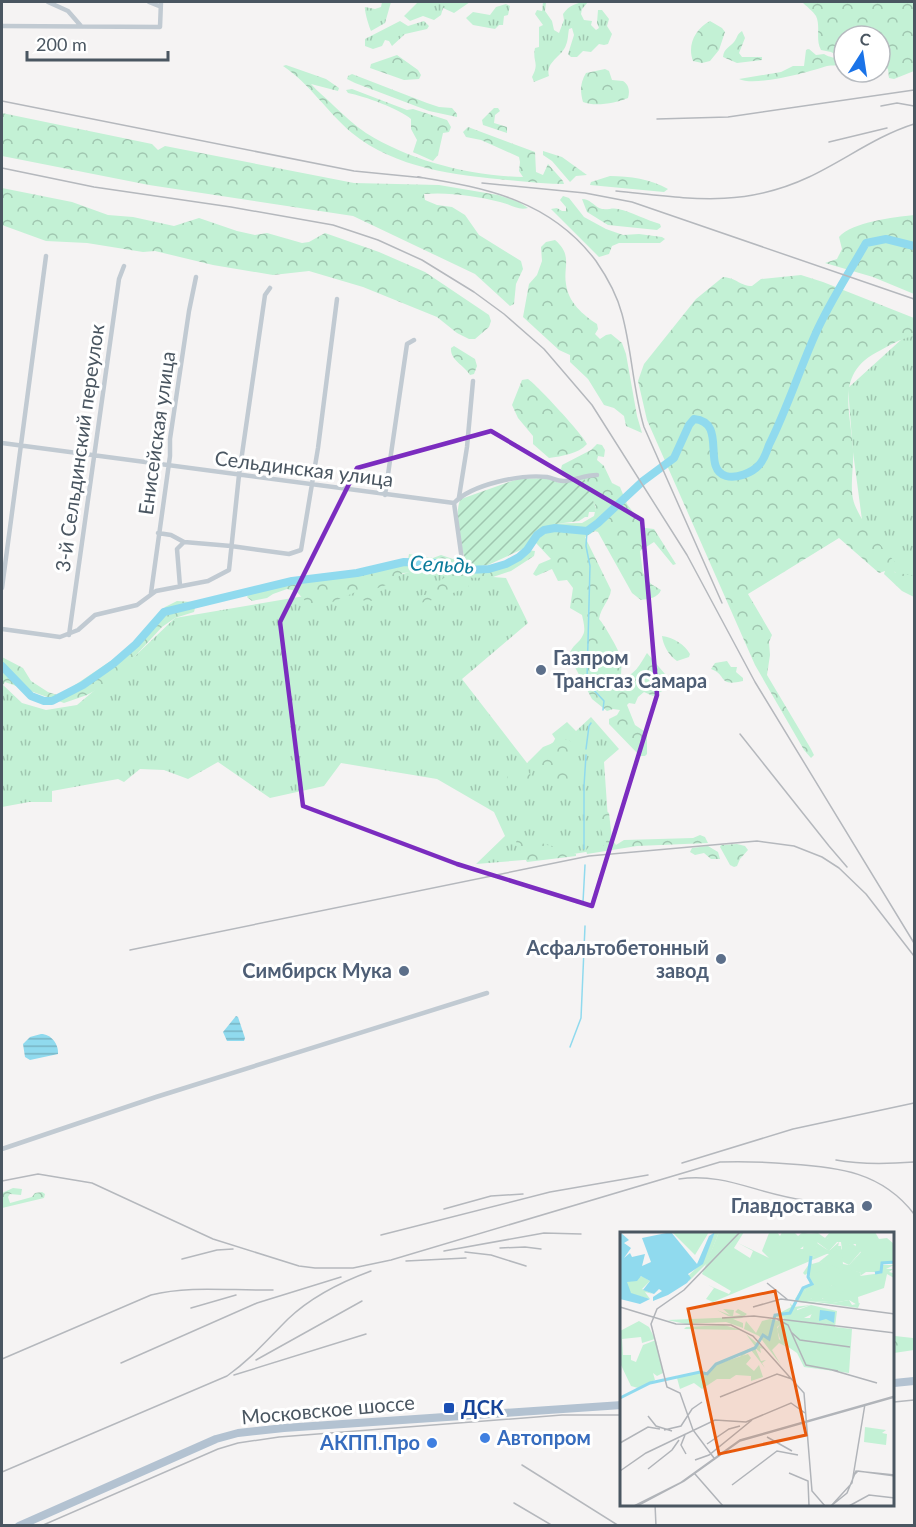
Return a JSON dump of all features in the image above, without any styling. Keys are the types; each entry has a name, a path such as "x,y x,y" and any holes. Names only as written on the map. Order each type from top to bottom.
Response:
{"main road":[{"path":"895,1383 915,1381"},
{"name":"Московское шоссе","path":"19,1526 201,1445 238,1433 275,1428 620,1405"}],"street":[{"path":"48,2 68,11 82,26"},
{"path":"2,26 160,27 160,4 149,2"},
{"path":"2,588 46,256"},
{"name":"3-й Сельдинский переулок","path":"69,635 119,279 124,267"},
{"name":"Енисейская улица","path":"151,593 169,466 170,439 196,277"},
{"path":"2,629 60,637 69,635 95,615 137,605 151,593 208,581 229,570 239,475 265,295 270,288"},
{"path":"158,533 171,535 184,542 289,554 298,552 302,547 337,299"},
{"path":"385,495 407,344 414,340"},
{"path":"459,497 467,447 473,381"},
{"name":"Сельдинская улица","path":"2,443 454,503"},
{"path":"462,560 454,503 459,497 483,487 520,477 547,477 567,481 575,477 597,475"},
{"path":"180,586 177,549 184,542"},
{"path":"2,1149 156,1097 487,993"}],"highlighted area":[{"path":"491,431 642,520 657,695 592,906 457,864 303,806 280,622 357,468"}],"green space":[{"path":"382,2 391,2 385,23 371,31 365,7 375,9 381,7"},
{"path":"418,2 470,2 454,13 443,8 441,15 434,20 423,16 410,21 404,16"},
{"path":"543,2 546,2 545,11 552,21 554,30 559,33 565,11 574,5 588,2 582,9 581,14 584,20 592,21 591,25 596,30 599,28 598,10 602,10 609,19 607,26 612,34 608,44 599,44 591,52 583,51 577,57 571,57 568,54 574,35 572,28 569,29 564,49 549,67 549,76 534,82 532,77 536,65 535,48 539,47 539,27 543,25 535,14 537,10 542,11"},
{"path":"802,2 914,2 914,71 892,79 892,24 832,24 832,53 821,50 818,42 816,16"},
{"path":"506,4 510,6 508,15 504,16 503,25 495,29 473,25 466,18 473,12 490,15 496,7"},
{"path":"400,21 408,26 424,21 429,26 427,29 405,34 392,46 389,41 385,40 382,46 373,49 365,46 365,39"},
{"path":"710,21 725,32 719,50 710,61 702,63 693,61 691,49 696,33"},
{"path":"742,31 745,38 739,53 742,57 762,57 762,60 737,63 723,57"},
{"path":"809,49 816,55 824,54 832,57 832,66 769,80 739,79 781,72 793,66 804,66 806,50"},
{"path":"397,55 418,70 421,75 419,79 404,80 370,68 371,64"},
{"path":"286,65 326,79 339,88 338,91 311,84 362,130 402,152 462,170 523,177 519,171 519,157 481,140 466,137 463,132 468,127 535,152 536,172 543,175 548,164 564,184 453,173 431,169 389,155 352,133 302,81 283,66"},
{"path":"605,69 609,71 612,80 623,81 627,84 628,98 606,104 583,102 581,87 586,73"},
{"path":"352,74 427,103 452,108 457,117 429,111 355,83 347,79"},
{"path":"352,89 407,110 413,109 447,120 451,127 449,132 443,133 438,155 433,161 413,152 417,140 411,129 411,119 390,107 348,93 346,90"},
{"path":"494,108 500,111 495,115 494,123 507,127 507,133 483,125 482,120"},
{"path":"2,113 152,144 158,150 165,146 354,183 439,185 498,195 519,202 528,208 517,208 500,202 462,195 424,194 425,200 437,205 452,207 465,215 479,235 521,261 523,269 516,284 514,304 510,306 475,274 353,216 149,185 2,156"},
{"path":"543,151 562,157 587,175 576,176 570,182 552,161 543,155"},
{"path":"610,176 640,179 668,189 664,192 590,185 591,182"},
{"path":"2,188 72,202 108,215 133,217 174,226 199,218 237,231 255,235 267,233 302,243 309,242 325,233 379,252 425,272 489,315 491,321 489,327 475,339 469,339 457,333 437,317 363,287 309,271 273,275 213,265 155,251 143,252 87,243 46,241 2,225"},
{"path":"563,196 569,198 584,217 606,229 623,235 639,234 665,239 660,243 619,243 612,246 609,254 599,257 551,209 566,211 566,207 560,200"},
{"path":"582,199 602,209 628,212 660,224 661,227 657,230 608,225 587,212"},
{"path":"914,215 914,294 873,277 825,263 837,259 842,249 839,237 845,232 874,221"},
{"path":"555,240 566,256 565,278 567,291 573,302 597,324 598,329 595,334 600,339 611,334 622,343 642,433 626,426 624,416 614,408 604,405 588,379 570,362 570,355 559,350 523,317 529,284 537,275 542,261 541,247 546,242"},
{"path":"801,275 914,318 914,336 881,350 866,359 857,369 851,380 848,405 853,449 853,499 860,516 873,535 900,567 900,570 894,572 914,576 914,597 902,591 884,574 885,571 879,573 839,538 748,594 772,635 769,642 767,675 811,749 814,755 811,758 804,750 755,665 647,420 638,381 644,364 696,299 723,277 752,286 761,279"},
{"path":"914,328 914,590 890,567 864,535 853,452 848,388"},
{"path":"454,346 475,359 477,366 474,374 470,375 455,359 451,352"},
{"path":"528,379 550,400 587,444 570,454 549,458 533,444 533,436 518,418 512,405 522,380"},
{"path":"597,444 602,445 605,450 604,457 598,456 597,460 604,466 612,483 620,487 627,504 645,528 654,529 676,564 673,565 654,542 640,551 643,573 651,584 661,590 650,599 641,600 632,593 598,532 595,531 585,537 611,590 599,619 620,655 621,678 634,672 647,653 671,681 668,688 653,696 644,692 635,704 627,705 635,725 647,735 647,754 645,756 640,756 609,724 609,719 617,715 620,710 607,711 592,699 569,656 584,633 582,615 570,608 573,588 567,580 558,581 552,569 536,576 533,574 539,564 551,559 536,543 523,540 535,524 582,523 594,516 596,507 585,485 569,478 561,469 562,465 591,450"},
{"path":"547,478 559,483 584,478 596,508 595,512 589,512 588,517 579,521 540,526 525,548 488,565 470,567 459,533 458,513 461,499 519,479"},
{"path":"527,550 535,551 534,556 511,571 490,578 445,577 430,571 403,573 389,584 375,589 379,597 369,602 359,599 358,591 321,607 310,606 296,591 287,589 267,598 252,601 247,597 251,591 292,581 357,573 404,562 408,560 409,554 433,558 441,555 453,559 458,555 469,565 484,569 508,563"},
{"path":"413,571 506,578 528,623 462,679 527,763 556,740 552,734 567,722 576,731 591,717 619,749 604,762 610,848 549,858 476,864 505,836 494,812 437,779 341,763 324,786 270,798 218,762 188,779 164,770 140,769 124,782 118,779 52,791 52,802 29,802 2,807 2,684 22,703 46,710 77,705 134,657 175,618 358,587"},
{"path":"444,578 467,580 469,586 444,597 412,605 408,603 410,597 432,594 437,583"},
{"path":"177,601 193,602 194,612 175,618 162,627 112,681 87,695 64,703 5,682 2,687 2,657 23,668 31,681 48,692 57,695 66,691 118,656 154,627 165,607"},
{"path":"662,636 682,645 690,654 689,657 677,661 674,659 667,650"},
{"path":"727,661 731,667 737,667 736,672 743,678 743,681 726,681 711,669 715,663"},
{"path":"559,737 573,742 566,763 573,769 573,777 562,797 555,784 558,780 548,778 540,769 531,770 528,762 543,747 553,743"},
{"path":"516,767 526,768 532,781 529,784 519,781 510,783 507,777 509,772"},
{"path":"602,808 609,813 612,839 616,845 624,840 693,838 700,835 705,837 708,843 637,846 587,854 586,850 590,846 607,844 595,816"},
{"path":"519,837 576,854 576,856 527,862 516,842"},
{"path":"737,844 745,846 748,850 734,867 730,865 720,847"},
{"path":"708,846 718,852 720,859 711,859 704,853 695,855 690,852 692,848"},
{"path":"13,1188 22,1189 21,1195 10,1194 8,1197 10,1203 32,1197 35,1193 42,1192 45,1194 44,1198 2,1208 2,1193"},
{"path":"895,1336 913,1338 914,1350 895,1353"}],"water":[{"path":"236,1016 245,1038 244,1041 227,1041 223,1032"},
{"path":"41,1034 54,1040 58,1054 30,1060 25,1057 23,1044 30,1037"}],"waterway":[{"name":"Сельдь","path":"2,666 31,696 44,701 52,701 83,685 113,664 136,644 164,612 292,581 357,573 404,562 436,563 467,570 489,569 506,564 527,550 537,535 544,530 555,528 587,531 598,523 643,481 674,458 694,419 704,422 710,428 715,465 719,472 730,477 748,473 756,468 764,458 821,323 866,243 886,239 914,246"},
{"path":"587,531 586,546 590,566 587,680 604,701 603,710"},
{"path":"586,749 591,723"},
{"path":"584,849 586,755"},
{"path":"583,902 585,865"},
{"path":"570,1047 581,1018 585,926"}],"tram line":[{"path":"895,1402 914,1400"},
{"path":"41,1526 218,1449 238,1443 279,1437 562,1415 620,1415"}],"railway":[{"path":"657,119 728,117 914,90"},
{"path":"2,101 354,171 425,178"},
{"path":"881,106 897,103 914,106"},
{"path":"616,191 714,199 760,194 809,177 887,135 914,124"},
{"path":"829,142 887,128"},
{"path":"2,168 94,187 333,225 378,240 422,260 474,292 504,314 544,349 592,405 687,555 755,682 914,943"},
{"path":"418,177 469,186 516,201 538,211 559,224 596,261 611,286 622,314 644,427 722,603"},
{"path":"482,183 585,193 632,202 914,299"},
{"path":"740,734 847,867"},
{"path":"130,950 589,856 757,841 794,846 822,857 839,868 866,894 914,956"},
{"path":"682,1163 793,1129 914,1103"},
{"path":"836,1160 875,1164 914,1162"},
{"path":"2,1181 38,1174 92,1183 213,1239 299,1266 315,1268 353,1268 391,1260 720,1162 808,1165 858,1174 888,1189 914,1214"},
{"path":"381,1235 550,1192 648,1175"},
{"path":"679,1179 727,1181 805,1200"},
{"path":"444,1209 491,1196 523,1194"},
{"path":"444,1251 544,1233 581,1234"},
{"path":"500,1248 541,1249"},
{"path":"182,1259 217,1250 233,1249"},
{"path":"465,1252 491,1255 526,1266"},
{"path":"406,1261 466,1258"},
{"path":"2,1472 227,1376 306,1304 338,1285 371,1271"},
{"path":"121,1363 257,1303 341,1277"},
{"path":"2,1359 151,1295 196,1289 273,1290"},
{"path":"191,1308 236,1295"},
{"path":"256,1360 362,1301"},
{"path":"234,1375 366,1334"},
{"path":"522,1465 619,1526"},
{"path":"514,1503 553,1526"},
{"path":"655,1506 656,1526"}],"place":[{"name":"Газпром Трансгаз Самара","path":"541,670"},
{"name":"Асфальтобетонный завод","path":"721,959"},
{"name":"Симбирск Мука","path":"404,971"},
{"name":"Главдоставка","path":"867,1206"},
{"name":"ДСК","path":"449,1408"},
{"name":"Автопром","path":"485,1438"},
{"name":"АКПП.Про","path":"432,1443"}]}
